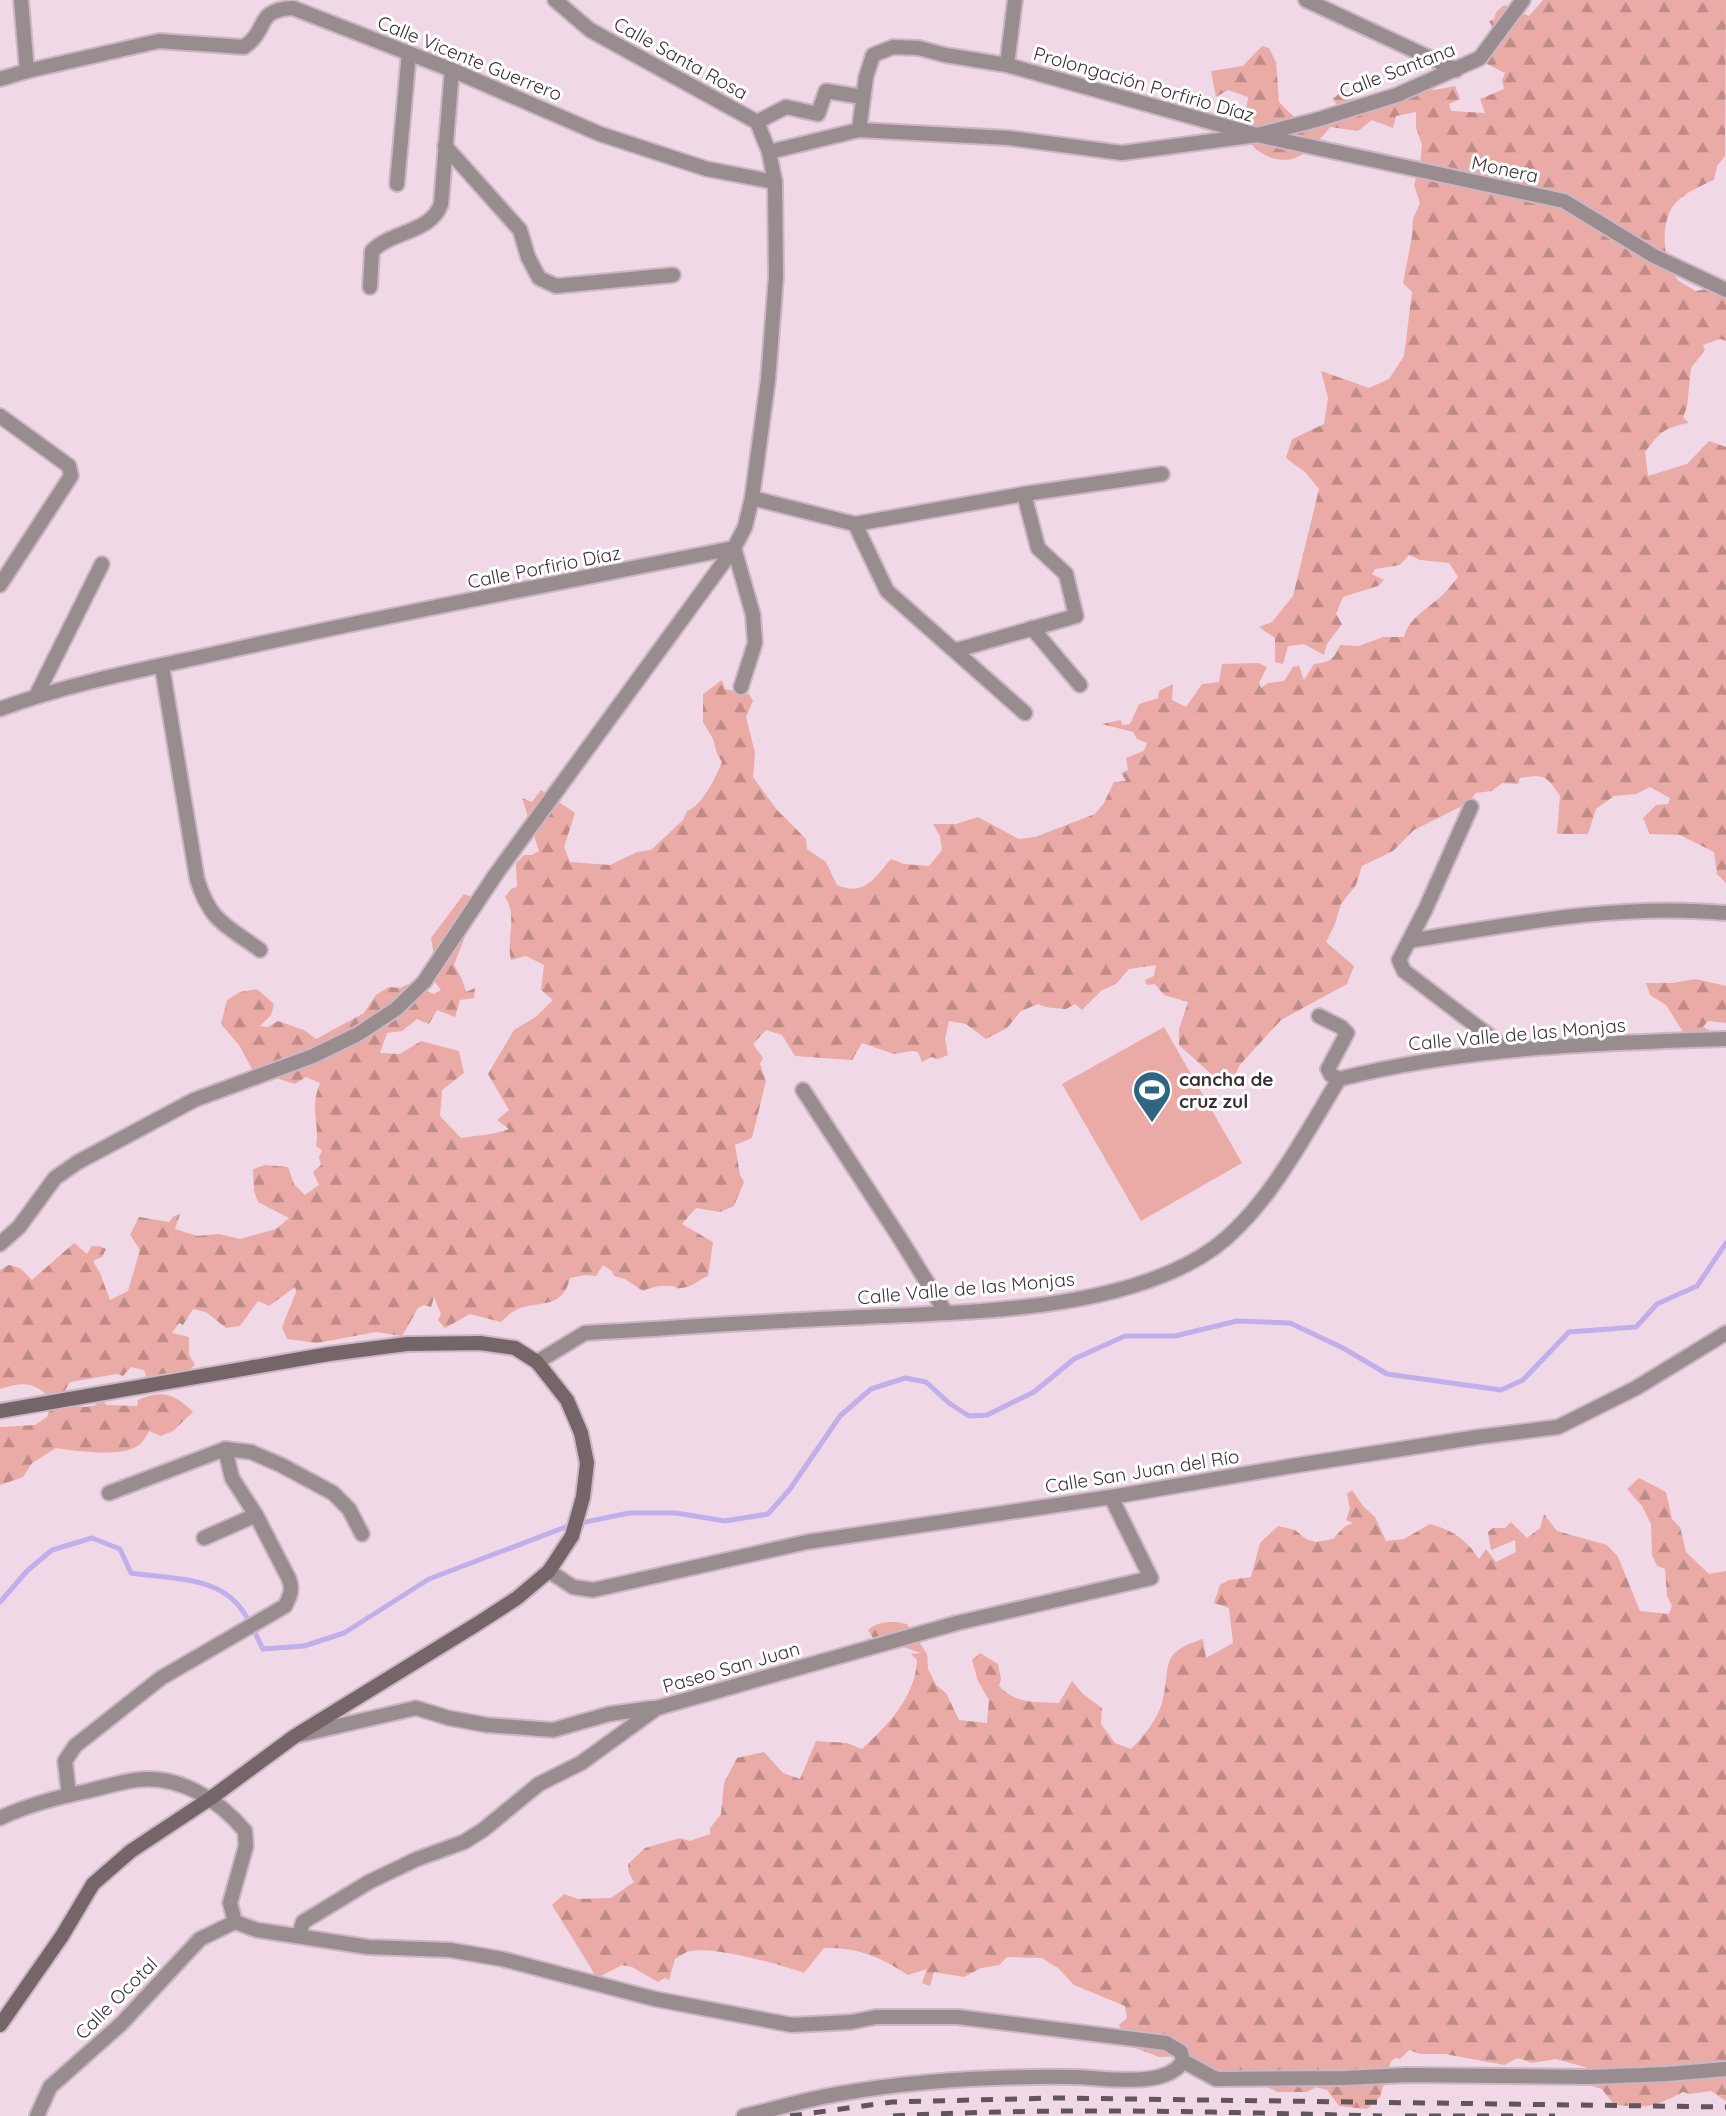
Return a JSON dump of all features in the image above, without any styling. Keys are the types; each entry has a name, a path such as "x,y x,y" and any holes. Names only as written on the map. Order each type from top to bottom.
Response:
{"street":[{"path":"21,0 27,71"},
{"name":"Calle Santa Rosa","path":"555,0 590,30 757,122 769,152 775,182"},
{"path":"1007,65 1015,0"},
{"path":"1306,0 1455,70"},
{"name":"Calle Santana","path":"1257,135 1397,95 1480,58 1523,0"},
{"name":"Calle Vicente Guerrero","path":"0,79 159,41 244,47 257,33 268,14 274,10 293,8 452,70 600,134 708,169 775,182"},
{"name":"Prolongación Porfirio Díaz","path":"859,130 866,77 873,55 893,47 919,48 1007,65 1257,135"},
{"path":"397,184 409,53"},
{"path":"370,287 372,251 378,245 418,227 437,214 441,204 452,70"},
{"name":"Calle Santa Rosa","path":"757,122 786,107 818,114 827,92 863,97"},
{"name":"Prolongación Porfirio Díaz","path":"769,152 859,130 1009,138 1122,153 1257,135"},
{"name":"Monera","path":"1257,135 1564,201 1654,257 1726,290"},
{"path":"445,146 520,230 528,257 539,278 556,286 673,275"},
{"path":"0,1244 19,1227 55,1178 78,1161 194,1100 313,1056 358,1034 397,1009 424,982 496,874 734,548 745,527 766,402 776,276 775,182"},
{"path":"0,416 69,466 71,471 71,476 0,585"},
{"path":"752,498 855,524 1024,494 1162,474"},
{"path":"957,650 1076,616 1066,575 1038,548 1024,494"},
{"path":"855,524 887,591 957,650 1025,713"},
{"path":"734,548 753,615 755,643 741,687"},
{"name":"Calle Porfirio Díaz","path":"0,709 36,696 278,640 734,548"},
{"path":"36,696 102,564"},
{"path":"1032,628 1080,685"},
{"path":"162,666 197,879 204,901 214,917 260,950"},
{"path":"1471,807 1426,910 1399,960 1404,971 1508,1050"},
{"path":"1409,941 1585,915 1687,910 1726,913"},
{"path":"1319,1016 1347,1033 1328,1069 1331,1075 1339,1079"},
{"name":"Calle Valle de las Monjas","path":"537,1362 585,1333 946,1313 1083,1299 1143,1282 1186,1265 1215,1247 1265,1198 1339,1079 1422,1060 1508,1050 1726,1039"},
{"path":"803,1090 946,1313"},
{"name":"Calle San Juan del Río","path":"549,1571 573,1587 593,1590 807,1542 1111,1497 1345,1457 1558,1427 1636,1388 1726,1333"},
{"path":"0,1411 330,1354 407,1344 480,1343 515,1348 537,1362 567,1400 581,1433 587,1463 583,1497 572,1536 549,1571 517,1598 295,1736 211,1798 131,1851 93,1884 62,1936 0,2025"},
{"path":"69,1795 65,1761 75,1746 162,1678 285,1605 290,1596 292,1586 256,1515 232,1478 225,1449"},
{"path":"109,1493 225,1449 251,1452 334,1493 349,1509 362,1534"},
{"name":"Paseo San Juan","path":"299,1936 303,1922 369,1882 416,1859 464,1842 483,1830 539,1784 581,1763 657,1708 957,1623 1151,1578 1111,1497"},
{"path":"204,1538 256,1515"},
{"path":"295,1736 416,1708 487,1725 553,1730 609,1714 657,1708"},
{"path":"0,1818 69,1795 138,1780 163,1780 211,1798 245,1831 246,1846 230,1903 235,1922 257,1930 368,1947 450,1950 502,1959 655,1999 792,2025 851,2022 876,2017 957,2017 1166,2043 1181,2052 1183,2061 1178,2069 1172,2072 1144,2080 1009,2077 905,2084 837,2094 744,2116"},
{"name":"Calle Ocotal","path":"37,2116 50,2087 121,2024 200,1939 235,1922"},
{"path":"1183,2061 1216,2078 1406,2075 1591,2077 1726,2069"}],"green space":[{"path":"1543,0 1726,0 1725,156 1717,166 1714,180 1686,194 1673,206 1666,223 1665,243 1669,263 1677,279 1695,291 1713,288 1722,278 1726,287 1726,341 1720,339 1703,345 1705,350 1691,368 1687,407 1683,417 1689,423 1674,426 1664,432 1645,452 1648,476 1687,464 1709,441 1726,447 1726,883 1717,874 1714,852 1680,835 1650,834 1643,818 1656,805 1668,804 1670,798 1650,787 1636,794 1614,796 1596,809 1588,834 1557,834 1560,796 1548,780 1535,776 1520,778 1518,784 1502,783 1492,791 1476,793 1468,803 1414,830 1393,851 1362,866 1356,885 1341,904 1326,942 1354,966 1347,984 1281,1020 1239,1066 1235,1076 1225,1087 1211,1088 1209,1072 1179,1045 1179,1029 1188,1002 1164,995 1155,984 1147,985 1145,980 1154,976 1156,965 1129,969 1116,984 1102,990 1082,1010 1075,1004 1066,1009 1038,1004 1021,1011 1007,1028 986,1039 966,1024 949,1021 945,1039 948,1055 938,1059 931,1057 922,1062 918,1052 894,1054 862,1043 852,1060 795,1056 782,1035 766,1030 753,1044 763,1058 760,1064 766,1081 752,1138 735,1145 740,1175 744,1182 734,1206 720,1212 696,1208 682,1224 713,1242 708,1276 692,1285 679,1288 660,1286 643,1291 625,1279 614,1276 612,1271 603,1265 596,1276 570,1278 561,1296 554,1300 512,1312 501,1322 470,1314 445,1328 438,1320 441,1314 434,1297 431,1307 424,1305 418,1308 402,1336 376,1332 317,1343 287,1339 282,1327 296,1292 295,1287 269,1306 258,1301 240,1326 226,1328 206,1312 193,1309 183,1325 179,1323 172,1333 189,1337 189,1355 195,1365 169,1387 164,1374 147,1378 144,1370 131,1367 123,1376 117,1374 70,1382 61,1397 51,1399 33,1386 15,1385 0,1389 0,1270 9,1265 20,1268 32,1280 74,1243 87,1254 92,1246 99,1246 106,1249 102,1257 93,1261 110,1300 128,1291 140,1250 130,1235 139,1217 169,1222 180,1214 175,1229 197,1236 219,1234 240,1239 276,1229 289,1218 258,1202 254,1191 253,1169 265,1165 288,1167 294,1184 305,1195 319,1185 313,1172 321,1165 319,1157 322,1150 316,1146 315,1108 320,1083 306,1077 295,1084 253,1071 239,1045 221,1024 227,1000 240,992 257,989 274,1004 271,1015 260,1026 268,1027 278,1021 304,1030 316,1039 364,1013 376,995 389,987 401,988 408,984 434,994 441,990 432,978 435,959 431,938 464,894 473,897 472,918 454,965 466,992 475,988 474,998 460,1000 455,1017 437,1010 429,1024 417,1019 402,1031 387,1033 380,1053 400,1054 421,1041 459,1051 464,1073 442,1090 440,1116 461,1138 509,1129 497,1120 509,1110 488,1074 514,1030 537,1016 553,1000 541,990 544,965 526,956 511,960 511,912 505,897 511,889 517,887 516,863 524,855 539,851 522,798 532,802 541,790 575,813 564,847 570,862 610,865 637,852 651,850 703,797 722,762 703,722 703,694 722,680 725,689 749,694 753,701 746,717 755,753 753,777 777,810 806,839 807,849 826,862 837,885 855,889 874,879 891,859 904,864 929,866 942,850 940,836 933,824 956,824 978,817 1019,839 1035,837 1095,814 1104,803 1114,782 1126,781 1121,773 1128,770 1126,758 1144,751 1147,743 1137,739 1133,732 1102,724 1121,720 1122,725 1130,724 1139,704 1158,698 1159,691 1173,684 1172,700 1186,707 1202,684 1219,682 1222,664 1258,663 1267,667 1259,683 1261,688 1268,683 1284,681 1293,667 1299,666 1304,680 1314,664 1331,659 1340,645 1359,646 1383,637 1404,637 1413,620 1444,594 1458,577 1449,563 1420,560 1409,555 1400,565 1375,569 1372,574 1384,580 1378,586 1343,597 1336,614 1342,624 1327,644 1324,655 1304,644 1288,646 1283,664 1275,662 1275,638 1259,627 1272,622 1293,596 1319,489 1305,472 1286,458 1292,439 1324,424 1328,398 1321,371 1369,388 1389,379 1404,356 1412,292 1403,283 1413,219 1420,203 1414,185 1422,145 1416,127 1416,112 1396,116 1393,128 1372,120 1358,131 1330,127 1298,157 1280,160 1263,154 1249,142 1244,125 1248,97 1228,90 1216,97 1211,71 1243,66 1262,46 1269,48 1276,62 1279,102 1297,120 1337,105 1333,99 1343,90 1356,100 1386,101 1402,84 1434,90 1455,86 1460,99 1449,104 1451,111 1485,113 1480,99 1504,89 1502,80 1505,73 1487,64 1492,26 1489,21 1494,19 1496,12 1504,5 1529,16"},
{"path":"1696,979 1726,986 1726,1023 1708,1021 1703,1027 1709,1030 1714,1038 1687,1038 1666,1005 1650,995 1646,983 1673,983"},
{"name":"cancha de cruz zul","path":"1164,1027 1242,1163 1141,1221 1062,1084"},
{"path":"94,1392 107,1405 137,1406 138,1400 154,1395 168,1395 193,1412 173,1431 161,1436 149,1431 140,1444 131,1449 99,1453 56,1448 32,1463 23,1477 0,1485 0,1427 35,1425 47,1417 57,1403 85,1407 96,1405 92,1397"},
{"path":"1639,1478 1666,1492 1672,1519 1680,1527 1686,1552 1709,1574 1726,1571 1726,2101 1711,2091 1690,2094 1683,2092 1650,2106 1614,2105 1602,2089 1592,2086 1592,2069 1556,2059 1532,2063 1518,2058 1504,2065 1445,2054 1420,2054 1409,2050 1400,2059 1391,2061 1380,2097 1367,2109 1339,2106 1327,2090 1316,2087 1307,2092 1278,2092 1238,2073 1212,2069 1184,2056 1159,2057 1128,2045 1119,2025 1127,2018 1125,2006 1074,1985 1058,1968 1042,1958 1007,1957 999,1965 981,1968 964,1977 934,1972 930,1986 922,1983 927,1969 908,1975 878,1958 847,1949 824,1948 804,1973 747,1957 701,1950 688,1952 675,1959 669,1980 665,1978 658,1982 632,1967 622,1965 597,1978 552,1905 564,1894 578,1899 611,1898 634,1882 628,1864 645,1848 680,1838 690,1841 710,1834 710,1828 721,1814 724,1783 737,1758 764,1752 783,1773 800,1779 816,1741 847,1743 862,1749 890,1720 906,1698 912,1686 917,1660 911,1654 921,1653 891,1643 877,1644 868,1630 877,1624 907,1624 927,1654 928,1669 936,1685 946,1693 959,1720 987,1723 989,1700 978,1681 972,1660 980,1653 998,1664 1001,1679 999,1686 1019,1699 1059,1703 1072,1681 1083,1694 1102,1708 1101,1724 1115,1743 1131,1749 1157,1716 1172,1656 1188,1644 1203,1639 1206,1658 1233,1643 1229,1608 1214,1603 1220,1585 1229,1580 1251,1577 1260,1543 1278,1526 1295,1530 1306,1539 1316,1542 1333,1539 1344,1527 1353,1523 1346,1520 1350,1509 1347,1494 1352,1490 1375,1517 1386,1541 1404,1539 1430,1524 1458,1536 1479,1559 1486,1549 1496,1562 1516,1552 1515,1540 1491,1550 1488,1532 1493,1528 1505,1528 1511,1522 1527,1538 1540,1528 1544,1514 1557,1531 1607,1545 1618,1557 1640,1611 1669,1614 1672,1606 1667,1596 1665,1569 1657,1566 1652,1555 1651,1524 1642,1506 1627,1489"}],"waterway":[{"path":"0,1602 27,1571 52,1550 92,1538 120,1549 131,1573 176,1578 206,1584 220,1590 242,1610 263,1649 304,1646 344,1633 429,1579 571,1525 629,1513 676,1513 725,1521 768,1514 790,1489 840,1416 871,1389 905,1378 926,1382 949,1403 969,1416 987,1415 1034,1392 1074,1359 1125,1336 1175,1336 1237,1321 1290,1323 1343,1348 1387,1374 1501,1390 1523,1380 1569,1332 1636,1327 1657,1304 1697,1286 1726,1243"}],"railway":[{"path":"790,2116 892,2102 1056,2098 1726,2107"},
{"path":"893,2116 1076,2111 1382,2116"},
{"path":"1405,2116 1555,2116"}],"place":[{"name":"cancha de cruz zul","path":"1152,1124"}]}
